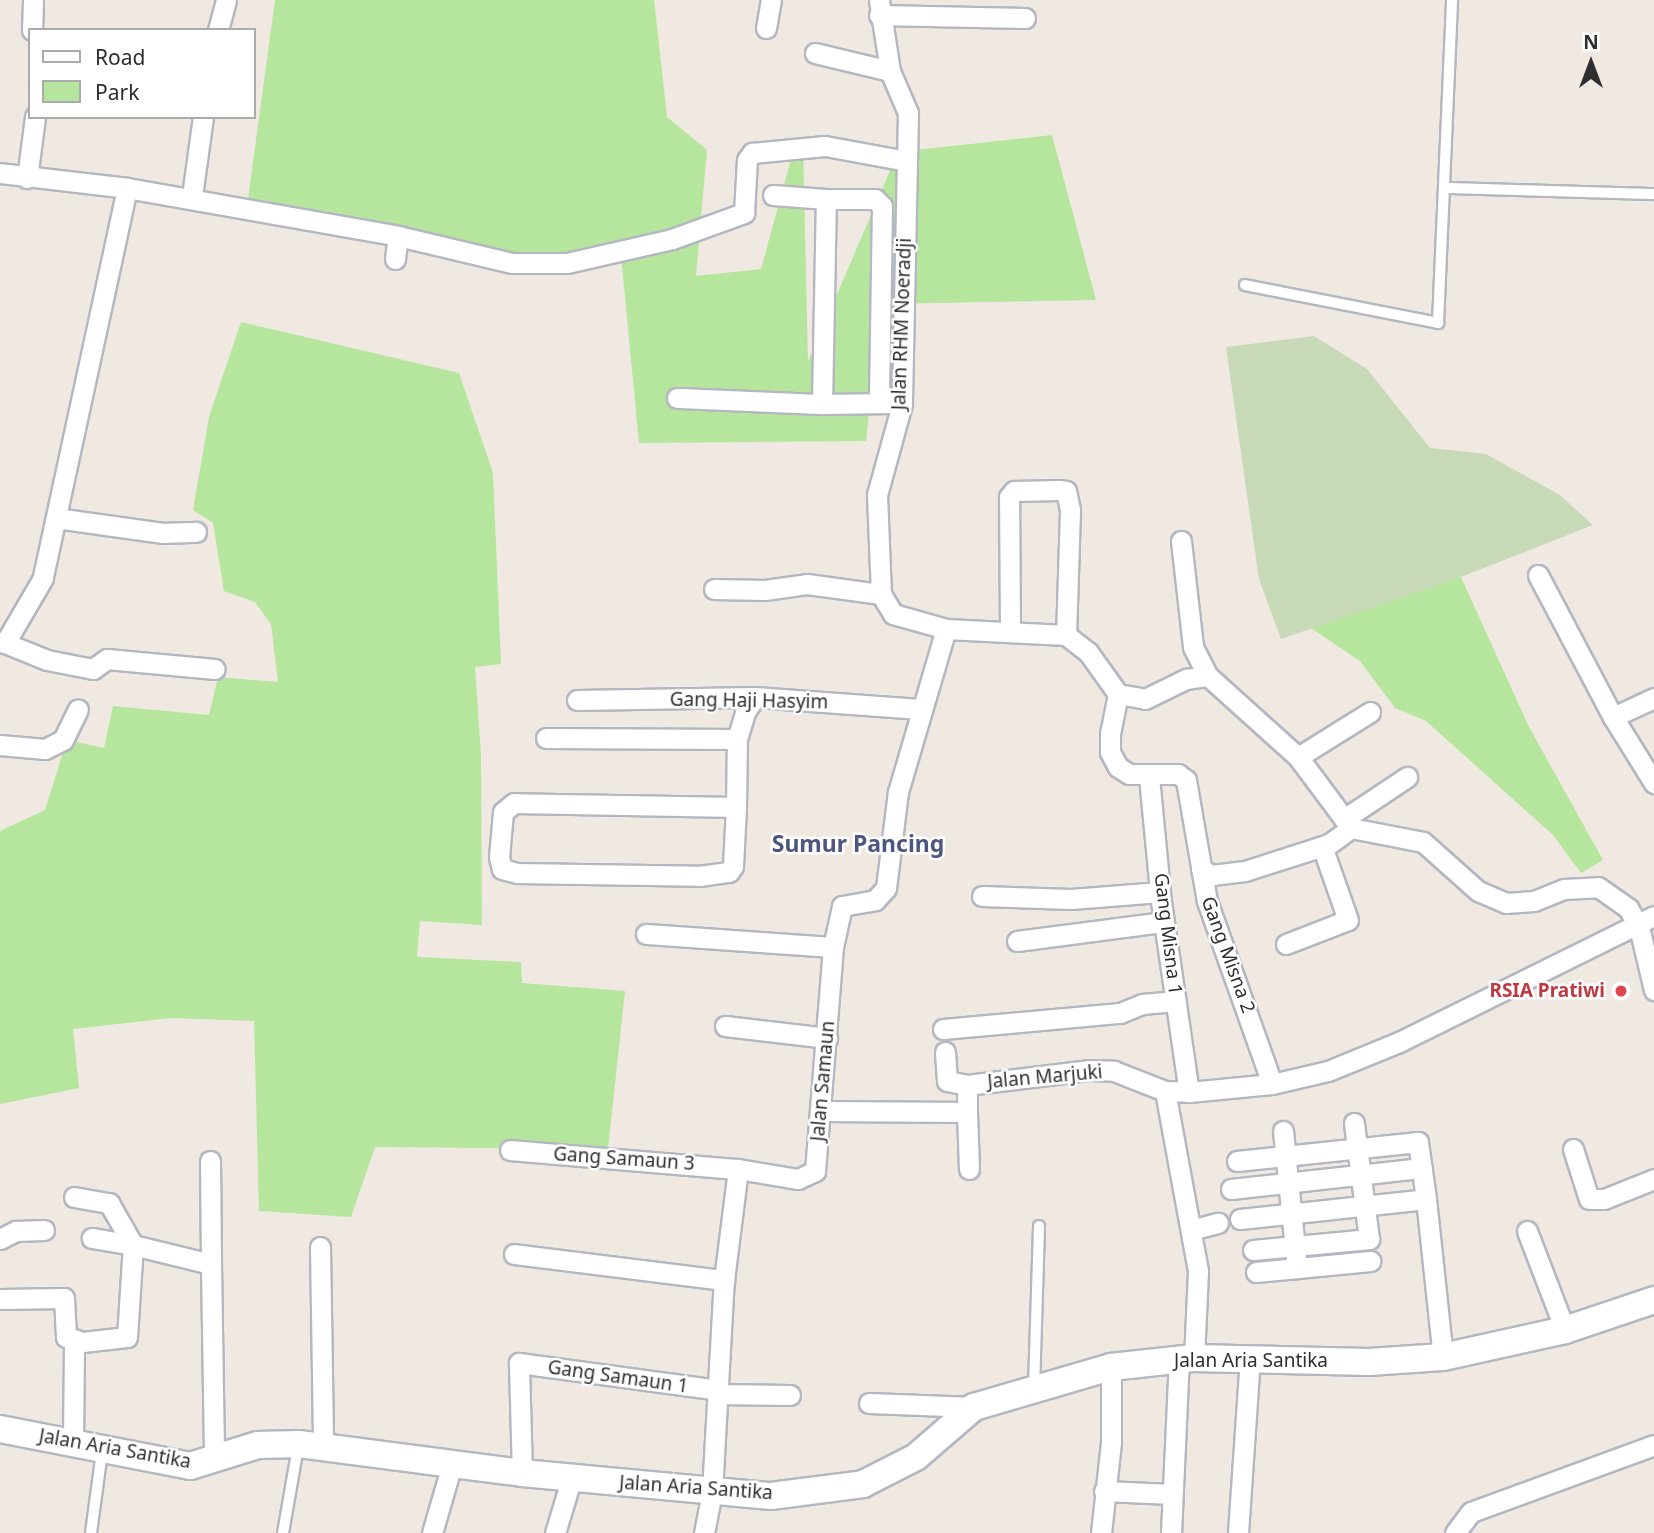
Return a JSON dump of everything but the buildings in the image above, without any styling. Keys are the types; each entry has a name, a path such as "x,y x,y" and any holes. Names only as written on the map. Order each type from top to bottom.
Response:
{"street":[{"path":"32,28 33,0"},
{"path":"219,28 226,0"},
{"path":"766,28 771,0"},
{"path":"879,8 1025,18"},
{"name":"Jalan RHM Noeradji","path":"879,8 890,71 908,113 902,404 899,426 877,495 881,594"},
{"path":"815,53 890,71"},
{"path":"27,178 35,119"},
{"path":"192,197 203,119"},
{"path":"0,173 192,197 398,236 512,263 567,263 672,239 744,213 747,160 752,153 825,146 907,161"},
{"path":"127,188 43,578 3,643 47,660 93,669 107,659 215,669"},
{"path":"773,195 875,199 882,206 879,402"},
{"path":"822,404 826,199"},
{"path":"395,259 398,236"},
{"path":"677,398 822,404 902,404"},
{"path":"1010,630 1011,492 1066,491 1071,532 1066,569 1066,635"},
{"path":"56,518 153,532 196,532"},
{"path":"1181,541 1193,647 1208,676 1298,757 1347,823 1423,842 1478,891 1506,902 1534,901 1564,889 1598,887 1643,921 1654,990"},
{"path":"1538,575 1613,717 1654,783"},
{"path":"714,589 765,590 807,584 881,594 893,614 946,629 1010,630 1066,635 1088,652 1118,694 1110,752 1129,774 1149,777"},
{"name":"Jalan Samaun","path":"738,1169 798,1179 815,1171 822,1111 833,947 842,906 875,900 886,888 898,792 920,709 946,629"},
{"path":"1118,694 1145,699 1186,679 1208,676"},
{"path":"736,807 514,803 503,812 499,857 502,869 517,873 699,876 729,872 736,807 737,739 745,712 755,697"},
{"name":"Gang Haji Hasyim","path":"577,700 755,697 920,709"},
{"path":"1613,717 1654,698"},
{"path":"0,746 45,749 63,740 78,709"},
{"path":"1298,757 1370,712"},
{"path":"546,738 737,739"},
{"name":"Gang Misna 2","path":"1149,777 1178,774 1186,780 1207,901 1272,1084"},
{"name":"Gang Misna 1","path":"1149,777 1160,892 1189,1092"},
{"path":"1201,869 1212,875 1245,871 1322,846 1347,823 1407,777"},
{"path":"1286,944 1348,920 1322,846"},
{"path":"982,896 1072,899 1160,892"},
{"name":"Jalan Marjuki","path":"822,1111 967,1112 967,1085 1090,1070 1114,1071 1165,1091 1189,1092 1272,1084 1328,1071 1399,1042 1643,921 1654,905"},
{"path":"1017,941 1164,922"},
{"path":"646,934 833,947"},
{"path":"943,1029 1120,1013 1142,1004 1176,1001"},
{"path":"725,1027 827,1038"},
{"path":"945,1052 947,1081 967,1085"},
{"path":"1165,1091 1198,1271 1172,1494 1171,1533"},
{"path":"967,1112 969,1169"},
{"path":"1253,1250 1369,1239 1353,1123"},
{"path":"1283,1131 1297,1268"},
{"path":"1237,1161 1418,1142 1443,1357"},
{"path":"1573,1149 1589,1199 1604,1199 1654,1179"},
{"name":"Gang Samaun 3","path":"510,1150 738,1169"},
{"path":"210,1161 214,1460"},
{"path":"1231,1189 1422,1168"},
{"path":"704,1533 712,1492 724,1280 738,1169"},
{"path":"0,1299 64,1298 66,1337 77,1340 127,1337 133,1245 109,1203 74,1197"},
{"path":"1240,1219 1426,1199"},
{"path":"1191,1230 1218,1223"},
{"path":"1,1237 44,1230"},
{"path":"1527,1231 1565,1330"},
{"path":"92,1238 211,1264"},
{"path":"311,1445 320,1247"},
{"path":"514,1254 724,1280"},
{"path":"1256,1272 1370,1261"},
{"name":"Jalan Aria Santika","path":"0,1429 190,1466 258,1445 311,1445 522,1473 771,1496 863,1484 916,1457 974,1407 1111,1367 1186,1359 1370,1362 1443,1357 1565,1330 1654,1300"},
{"path":"72,1442 72,1350 77,1340"},
{"path":"1238,1533 1250,1359"},
{"name":"Gang Samaun 1","path":"522,1473 519,1363 717,1392 790,1395"},
{"path":"1101,1533 1111,1443 1111,1367"},
{"path":"869,1403 974,1407"},
{"path":"1455,1533 1471,1512 1654,1445"},
{"path":"432,1533 452,1464"},
{"path":"555,1533 572,1477"},
{"path":"1104,1491 1172,1494"}],"lane":[{"path":"1245,285 1438,323 1446,188 1452,0"},
{"path":"1446,188 1654,194"},
{"path":"1034,1388 1039,1226"},
{"path":"284,1533 311,1445"},
{"path":"91,1533 103,1448"}],"green space":[{"path":"275,0 654,0 667,117 707,150 696,276 761,269 790,163 803,144 808,362 898,152 1052,135 1096,300 880,304 866,441 639,443 621,255 520,272 248,199"},
{"path":"241,322 459,373 493,473 501,664 475,667 481,756 482,925 420,921 417,957 521,962 522,983 625,991 608,1149 375,1147 351,1217 259,1211 254,1021 171,1018 73,1029 79,1088 0,1104 0,831 45,810 67,740 104,748 113,706 209,715 218,677 278,682 271,624 255,602 224,591 213,523 193,510 209,417"},
{"path":"1314,336 1367,369 1430,448 1486,454 1560,495 1593,525 1461,577 1281,639 1259,579 1226,347"},
{"path":"1461,577 1529,727 1603,860 1581,873 1553,835 1426,721 1395,708 1360,661 1311,628"}],"place":[{"name":"RSIA Pratiwi","path":"1621,991"}],"district":[{"name":"Sumur Pancing","path":"858,843"}]}
